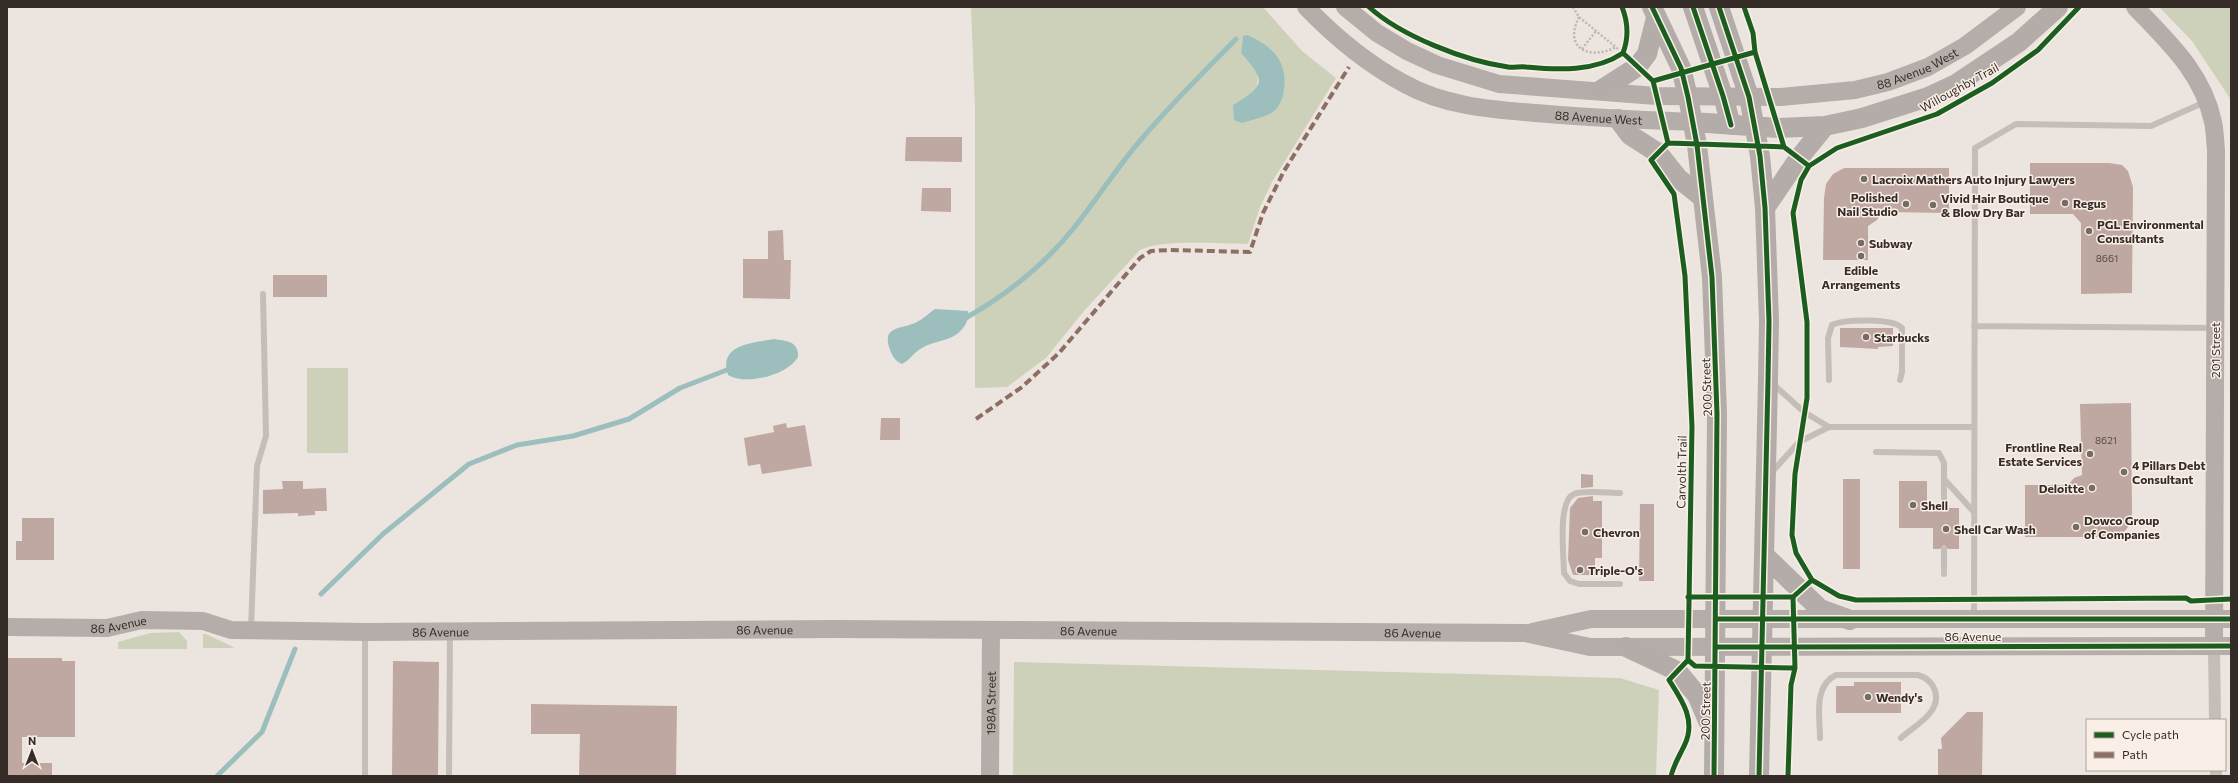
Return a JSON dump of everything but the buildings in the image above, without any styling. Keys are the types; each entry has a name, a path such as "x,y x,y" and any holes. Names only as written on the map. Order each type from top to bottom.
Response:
{"main road":[{"path":"1693,7 1723,96 1731,125"},
{"path":"1719,7 1749,97 1760,156 1765,208 1768,380 1759,776"},
{"name":"88 Avenue West","path":"1693,122 1755,127 1825,126 1862,118 1928,97 1956,84 2019,42 2058,7"},
{"path":"1601,90 1637,67 1647,54 1654,12"},
{"name":"200 Street","path":"1654,12 1681,68 1688,97 1693,122 1712,277 1717,414 1714,776"},
{"path":"1618,119 1630,135 1658,153 1678,178 1702,198"},
{"path":"1765,208 1798,158 1825,126"},
{"path":"1764,555 1820,609 1850,620"},
{"path":"1626,647 1677,671 1697,695 1715,736"}],"street":[{"name":"88 Avenue West","path":"1306,7 1358,55 1404,84 1442,98 1480,109 1618,119 1693,122"},
{"name":"88 Avenue West","path":"1345,7 1377,33 1407,51 1437,65 1468,76 1499,84 1688,97 1781,97 1827,94 1855,90 1888,82 1928,67 1965,46 2017,7"},
{"name":"201 Street","path":"2135,7 2184,59 2206,101 2214,123 2216,150 2215,328 2223,619 2223,646 2215,719"},
{"name":"86 Avenue","path":"1525,633 1591,619 2223,619"},
{"name":"86 Avenue","path":"7,627 107,628 142,620 203,621 231,630 365,632 991,630 1525,633 1590,647 1626,647 1716,657 1762,647 2223,646"},
{"name":"198A Street","path":"990,776 991,630"}],"lane":[{"path":"1974,619 1973,427 1975,148 2016,124 2151,126 2206,101"},
{"path":"251,630 257,466 266,436 263,294"},
{"path":"1829,380 1828,338 1832,325 1844,322 1888,322 1898,324 1902,328 1902,372 1900,380"},
{"path":"1974,326 2215,328"},
{"path":"1768,380 1804,412 1829,427"},
{"path":"1766,479 1799,442 1829,427 1973,427"},
{"path":"1876,452 1939,453 1944,462 1944,508"},
{"path":"1944,479 1973,511"},
{"path":"1620,494 1575,494 1567,498 1563,511 1564,573 1570,581 1579,584 1620,584"},
{"path":"1944,549 1944,574"},
{"path":"449,776 450,631"},
{"path":"365,632 365,776"},
{"path":"1820,738 1820,696 1828,678 1836,675 1918,675 1926,678 1932,683 1935,690 1934,704 1930,713 1901,738"}],"path":[{"path":"1573,7 1579,17 1628,58"},
{"path":"1579,17 1574,29 1574,36 1582,49 1587,52 1597,54 1616,47"},
{"path":"1582,49 1596,31"},
{"path":"1616,58 1623,53 1626,46"},
{"path":"1688,619 1688,595 1716,597 1763,597"},
{"path":"1794,674 1795,647"},
{"path":"1716,657 1761,667 1795,668"}],"green space":[{"path":"971,7 1263,7 1302,51 1336,78 1272,182 1260,207 1248,244 1177,243 1162,244 1140,250 1084,311 1046,358 1007,387 975,388 975,108","holes":["1247,35 1274,111 1233,105 1256,89 1258,83 1258,77 1255,69 1241,53 1243,37"]},
{"path":"2159,7 2231,7 2231,100 2192,41"},
{"path":"307,368 348,368 348,453 307,453"},
{"path":"179,632 187,641 187,649 118,649 118,642 150,633"},
{"path":"203,634 206,634 235,648 203,648"},
{"path":"1014,662 1620,678 1659,690 1656,776 1013,776"}],"water":[{"path":"1247,35 1256,39 1276,55 1283,70 1285,79 1281,101 1274,111 1263,117 1242,123 1234,120 1233,105 1251,92 1259,82 1255,71 1241,53 1243,36"},
{"path":"935,309 968,311 969,316 961,331 955,335 922,348 902,364 898,362 890,350 888,336 890,332 917,322"},
{"path":"774,339 783,340 794,345 798,352 798,357 793,363 776,374 766,377 745,379 728,375 726,365 728,357 732,351 747,344"}],"waterway":[{"path":"964,319 1009,290 1036,268 1061,243 1090,208 1122,163 1150,129 1236,39"},
{"path":"321,594 383,534 469,464 517,445 573,436 629,419 680,388 732,368"},
{"path":"217,776 262,732 295,649"}],"marked path":[{"path":"976,419 1022,387 1059,353 1140,258 1151,251 1250,252 1263,213 1284,171 1349,67"}],"cycle path":[{"path":"1369,7 1382,18 1398,28 1434,46 1491,64 1508,67 1551,69 1576,68 1601,64 1623,53"},
{"name":"Carvolth Trail","path":"1622,7 1626,18 1627,30 1623,53 1653,81 1668,143 1651,160 1674,194 1685,276 1692,427 1688,660 1669,680 1679,695 1686,710 1689,727 1685,744 1671,776"},
{"path":"1652,7 1681,68 1688,97 1697,145 1712,277 1717,414 1714,776"},
{"path":"1693,7 1723,96 1731,125"},
{"path":"1719,7 1749,97 1760,156 1765,208 1769,321 1759,776"},
{"path":"1744,7 1753,33 1755,52 1784,147"},
{"name":"Willoughby Trail","path":"1788,776 1791,685 1795,668 1793,597 1812,580 1796,553 1792,535 1795,474 1807,398 1807,322 1793,213 1801,180 1809,166 1837,148 1937,114 1992,83 2038,50 2079,7"},
{"path":"1653,81 1755,52"},
{"path":"1668,143 1784,147 1809,166"},
{"path":"1812,580 1839,596 1856,600 2186,598 2191,601 2231,599"},
{"path":"1688,597 1793,597"},
{"path":"1716,619 2231,619"},
{"path":"1716,647 2231,646"},
{"path":"1688,660 1695,666 1795,668"}],"place":[{"name":"Lacroix Mathers Auto Injury Lawyers","path":"1864,179"},
{"name":"Regus","path":"2065,203"},
{"name":"Polished Nail Studio","path":"1906,204"},
{"name":"Vivid Hair Boutique & Blow Dry Bar","path":"1933,205"},
{"name":"PGL Environmental Consultants","path":"2089,231"},
{"name":"Subway","path":"1861,243"},
{"name":"Edible Arrangements","path":"1861,256"},
{"name":"Starbucks","path":"1866,337"},
{"name":"Frontline Real Estate Services","path":"2090,454"},
{"name":"4 Pillars Debt Consultant","path":"2124,472"},
{"name":"Deloitte","path":"2092,488"},
{"name":"Shell","path":"1913,505"},
{"name":"Dowco Group of Companies","path":"2076,527"},
{"name":"Shell Car Wash","path":"1946,529"},
{"name":"Chevron","path":"1585,532"},
{"name":"Triple-O's","path":"1580,570"},
{"name":"Wendy's","path":"1868,697"}]}
